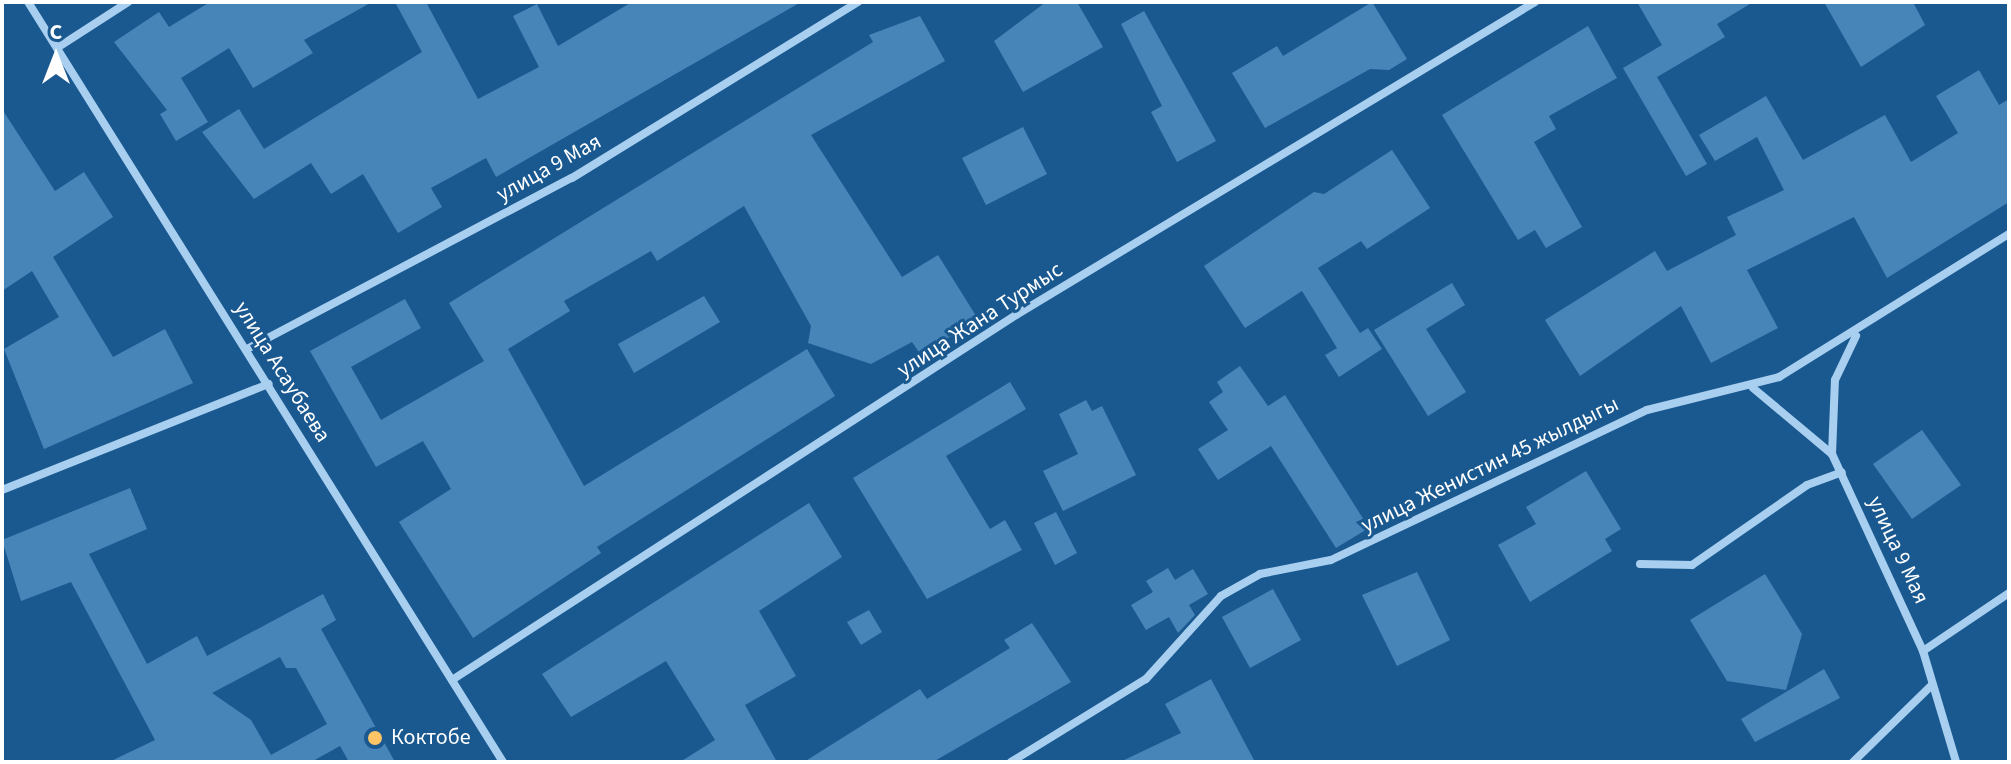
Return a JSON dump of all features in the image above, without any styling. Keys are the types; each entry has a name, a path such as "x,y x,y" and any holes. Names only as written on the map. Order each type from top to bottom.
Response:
{"street":[{"name":"улица Асаубаева","path":"28,2 503,762"},
{"path":"57,48 128,2"},
{"name":"улица 9 Мая","path":"247,349 572,178 858,2"},
{"name":"улица Жана Турмыс","path":"452,680 1016,315 1535,2"},
{"name":"улица Женистин 45 жылдыгы","path":"1011,762 1146,679 1221,596 1260,574 1331,560 1647,410 1753,388 1859,331 2009,234"},
{"path":"1832,454 1835,380 1859,331"},
{"path":"2,490 269,384"},
{"name":"улица 9 Мая","path":"1753,388 1832,454 1842,472 1923,651 1956,762"},
{"path":"1640,564 1692,565 1807,485 1842,472"},
{"path":"1923,651 2009,593"},
{"path":"1853,762 1932,685"}],"building":[{"path":"210,2 372,2 304,40 313,53 253,88 229,48 181,78 208,122 176,141 160,114 167,110 114,42 159,12 169,27"},
{"path":"395,2 426,2 478,99 539,67 513,16 537,4 558,46 632,2 801,2 496,177 486,158 431,188 442,207 398,233 363,174 331,194 311,163 254,199 202,132 239,109 264,149 422,52"},
{"path":"1046,2 1077,2 1103,47 1023,92 994,41"},
{"path":"1372,2 1407,59 1389,70 1370,69 1265,128 1232,73 1277,46 1283,56"},
{"path":"1637,2 1753,2 1717,24 1725,37 1657,77 1707,164 1686,176 1623,68 1662,45"},
{"path":"1824,2 1913,2 1925,25 1861,67"},
{"path":"1144,11 1216,141 1177,162 1151,112 1162,106 1121,24"},
{"path":"920,16 945,61 811,135 902,277 938,255 978,319 921,355 912,342 871,364 808,343 811,326 744,206 657,261 651,251 564,301 570,311 508,349 584,486 807,349 835,396 597,547 601,553 473,638 399,522 451,489 423,441 376,467 310,351 405,299 421,328 351,367 381,420 484,361 449,303 873,42 869,35"},
{"path":"1588,26 1617,78 1549,116 1556,129 1534,142 1582,227 1546,248 1535,230 1518,240 1442,115"},
{"path":"1979,70 1999,105 2009,99 2009,202 1887,278 1854,217 1747,270 1778,328 1711,363 1681,306 1580,376 1545,320 1655,251 1667,271 1736,235 1727,217 1784,190 1757,137 1715,161 1699,135 1766,96 1803,160 1885,115 1911,162 1958,133 1936,96"},
{"path":"2,109 55,191 84,172 113,217 53,257 113,357 165,329 193,383 44,449 4,349 59,317 32,271 2,291"},
{"path":"1023,127 1047,174 986,205 962,158"},
{"path":"1392,150 1430,208 1367,249 1361,241 1318,268 1360,333 1368,328 1382,349 1339,377 1325,355 1337,348 1302,291 1245,328 1204,266 1314,192 1324,194"},
{"path":"1452,283 1465,305 1426,329 1466,392 1428,416 1374,330"},
{"path":"704,296 720,322 634,373 618,344"},
{"path":"1240,366 1268,406 1285,395 1369,528 1336,548 1271,446 1218,480 1198,449 1228,430 1209,402 1223,392 1217,382"},
{"path":"1010,382 1026,409 946,456 990,529 1005,520 1022,550 927,599 853,478"},
{"path":"1086,400 1092,411 1102,406 1136,475 1063,511 1043,471 1078,454 1059,414"},
{"path":"1922,430 1961,485 1912,519 1873,464"},
{"path":"1586,471 1621,529 1605,539 1612,551 1530,602 1498,545 1536,524 1526,507"},
{"path":"130,488 147,529 89,554 147,664 197,636 207,656 323,594 336,620 321,629 395,762 349,762 340,746 311,762 109,762 155,740 71,582 21,601 2,540","holes":["280,657 286,668 296,668 327,724 271,755 251,720 212,693"]},
{"path":"809,503 842,557 759,611 796,676 745,705 777,762 680,762 715,740 666,661 571,717 542,674"},
{"path":"1056,512 1077,553 1055,565 1034,523"},
{"path":"1168,568 1175,580 1193,569 1208,594 1189,605 1195,615 1178,633 1169,617 1146,630 1131,605 1153,592 1146,581"},
{"path":"1417,572 1450,640 1397,666 1362,595"},
{"path":"1765,574 1802,634 1786,690 1727,681 1690,620"},
{"path":"1273,589 1301,640 1250,668 1222,617"},
{"path":"869,610 882,632 861,645 847,622"},
{"path":"1032,623 1071,682 933,762 804,762 920,689 927,699 1010,648 1004,640"},
{"path":"1824,669 1840,698 1755,742 1741,719"},
{"path":"1211,679 1255,762 1120,762 1181,733 1165,704"}],"place":[{"name":"Коктобе","path":"375,738"}]}
